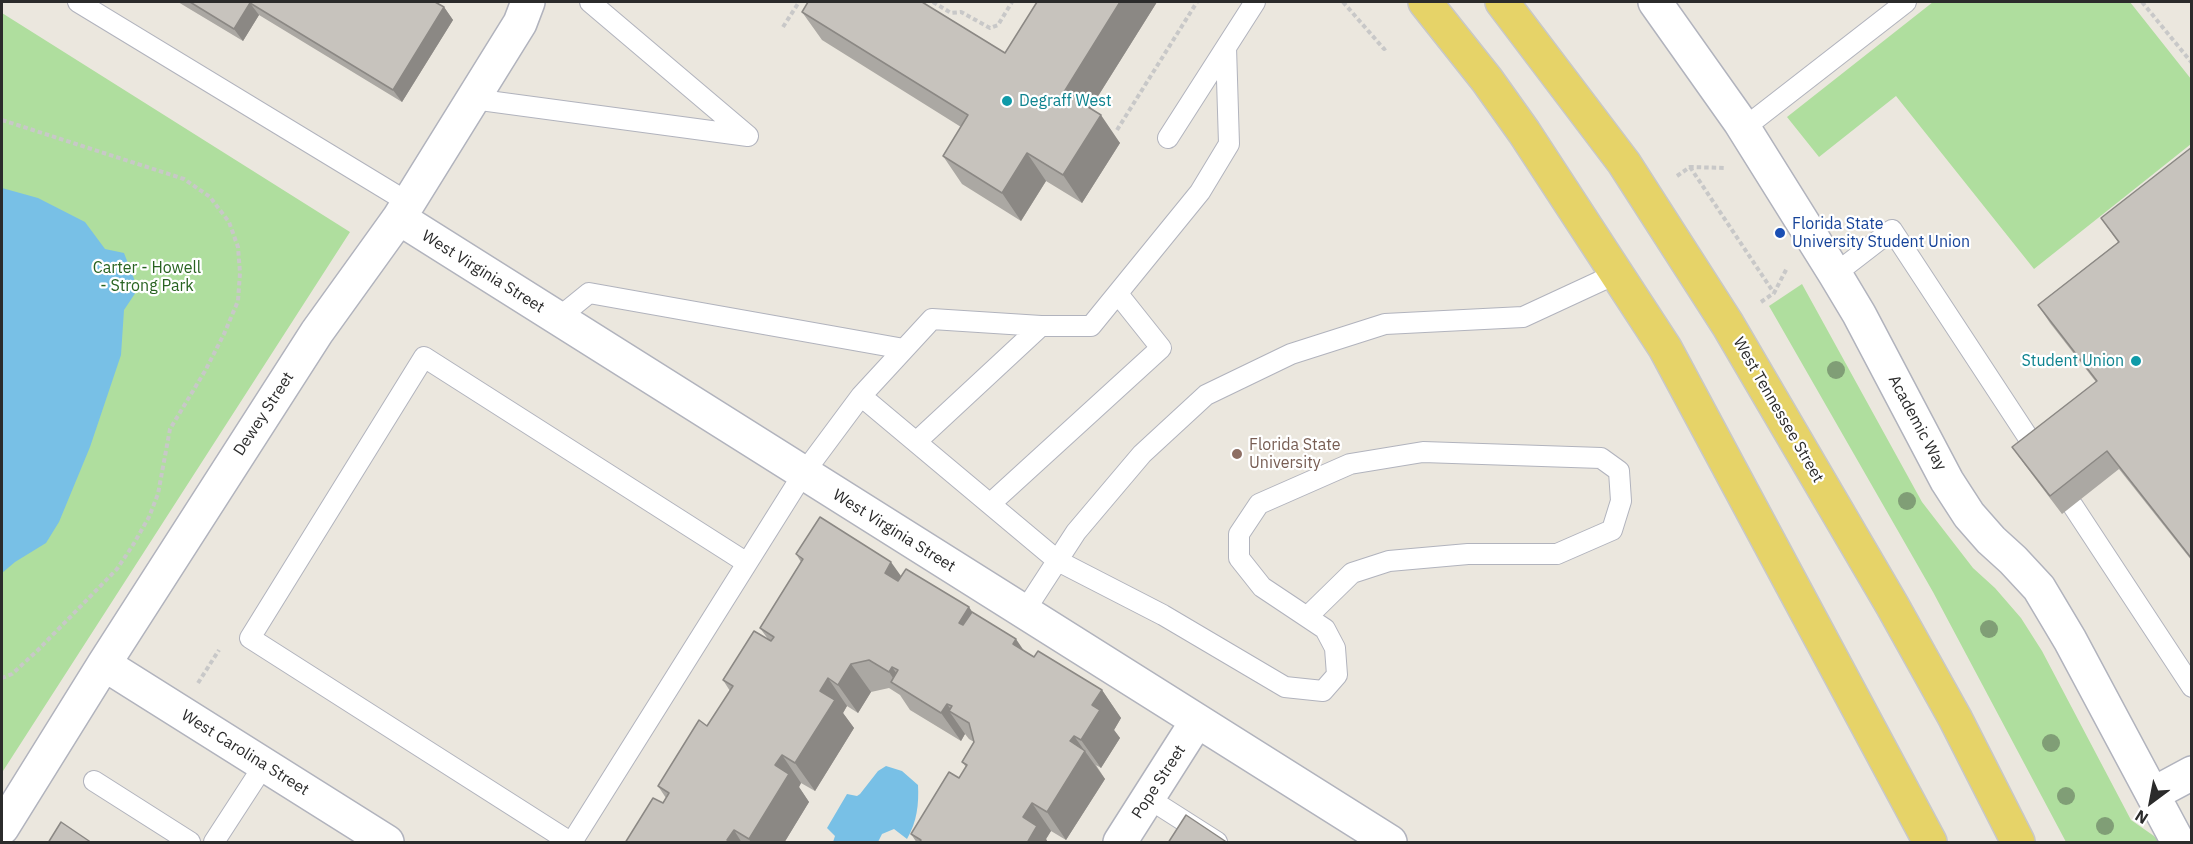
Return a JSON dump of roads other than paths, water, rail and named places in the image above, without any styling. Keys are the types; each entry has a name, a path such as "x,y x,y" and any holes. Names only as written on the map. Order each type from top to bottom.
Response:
{"main road":[{"path":"1425,2 1487,80 1524,132 1665,348 1930,843"},
{"name":"West Tennessee Street","path":"1502,2 1624,163 1728,325 1892,604 2019,843"}],"street":[{"name":"Dewey Street","path":"2,828 104,664 317,332 404,211 520,23 528,2"},
{"name":"Academic Way","path":"1655,2 1744,128 1835,274 1864,323 1947,481 1970,515 1991,540 2039,588 2070,640 2178,843"},
{"name":"West Virginia Street","path":"404,211 557,318 1390,843"},
{"name":"West Carolina Street","path":"104,664 387,843"},
{"name":"Pope Street","path":"1120,843 1197,721"},
{"path":"2153,794 2192,773"}],"lane":[{"path":"78,2 404,211"},
{"path":"473,99 748,136 590,2"},
{"path":"1168,138 1255,2"},
{"path":"1744,128 1906,2"},
{"path":"747,563 424,357 250,638 571,843 803,474 861,396 932,319 1041,326 1091,326 1118,294 1200,192 1228,144 1226,46"},
{"path":"1835,274 1892,230 2039,454"},
{"path":"1024,612 1076,532 1142,454 1206,395 1291,354 1385,324 1523,317 1618,273"},
{"path":"557,318 589,293 904,349"},
{"path":"990,504 1161,348 1118,294"},
{"path":"916,442 1041,326"},
{"path":"861,396 1058,561 1163,615 1286,687 1323,691 1337,675 1335,648 1325,629 1307,617 1262,587 1239,558 1239,534 1259,504 1350,464 1423,452 1601,458 1619,471 1621,501 1612,530 1557,554 1468,554 1389,561 1352,573 1307,617"},
{"path":"2073,506 2192,687"},
{"path":"214,843 264,765"},
{"path":"94,781 190,843"},
{"path":"1148,798 1217,843"}],"water":[{"path":"2,188 38,198 85,222 105,249 124,253 138,289 124,310 121,355 90,447 59,522 46,543 2,573"},
{"path":"886,766 902,771 918,785 917,813 907,839 894,829 882,834 878,842 833,842 835,836 827,828 847,794 857,796 860,794 878,771"}],"place":[{"name":"Degraff West","path":"1007,101"},
{"name":"Florida State University Student Union","path":"1780,233"},
{"name":"Student Union","path":"2136,361"},
{"name":"Florida State University","path":"1237,454"}],"park label":[{"name":"Carter - Howell - Strong Park","path":"147,277"}]}
